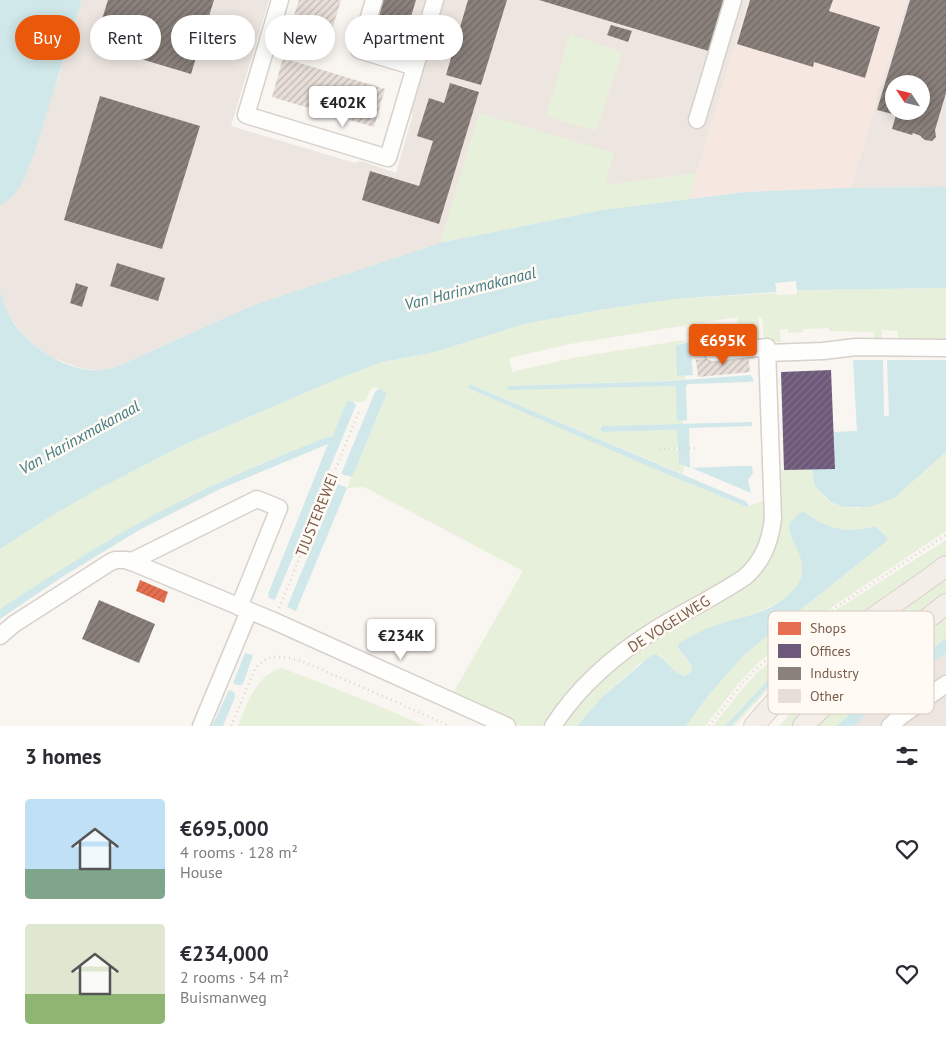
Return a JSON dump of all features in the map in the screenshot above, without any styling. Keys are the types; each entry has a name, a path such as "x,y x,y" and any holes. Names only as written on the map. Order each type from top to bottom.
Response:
{"main road":[{"path":"883,611 946,566"},
{"path":"934,613 946,604"},
{"path":"754,726 768,710"},
{"path":"803,726 815,714"}],"street":[{"path":"280,0 246,115 388,158 435,0"},
{"path":"374,0 358,50 415,67"},
{"path":"697,120 733,0"},
{"path":"713,352 767,348 767,353 823,351 856,347 946,348"},
{"name":"DE VOGELWEG","path":"553,726 572,700 618,656 656,629 732,586 753,570 764,553 771,535 773,519 767,353"},
{"path":"130,562 257,499 279,508 201,726"},
{"path":"0,636 14,624 109,563 121,559 277,623 507,726"},
{"path":"934,693 946,684"},
{"path":"890,726 904,714"}],"path":[{"name":"TJUSTEREWEI","path":"277,623 360,409"},
{"path":"660,449 693,448"},
{"path":"831,611 946,535"},
{"path":"231,726 255,669 261,662 275,656 288,658 380,694 450,726"},
{"path":"709,726 728,700 751,674 768,659"}],"shaded area":[{"path":"82,0 269,0 255,46 255,15 171,15 171,60 251,60 231,126 355,163 361,161 396,173 413,114 408,112 424,60 463,60 463,15 437,15 442,0 748,0 689,199 603,210 440,243 251,306 107,370 80,368 49,356 21,332 8,314 0,291 0,206 57,82 64,60 80,60 80,15 77,15"},
{"path":"365,0 428,0 423,15 361,15"},
{"path":"748,0 907,0 851,188 746,192 689,199"},
{"path":"907,0 946,0 946,187 851,188"},
{"path":"377,60 410,60 407,69"},
{"path":"946,653 946,726 854,726 867,714 934,714 934,662"}],"green space":[{"path":"570,34 622,52 596,131 546,116"},
{"path":"479,113 614,153 605,185 696,173 689,199 603,210 440,243"},
{"path":"946,288 946,341 898,339 898,331 882,330 882,339 874,339 874,332 829,331 829,328 803,329 803,332 788,333 788,329 780,330 781,342 764,342 762,317 759,317 759,342 747,343 746,332 694,337 694,334 738,328 737,317 570,344 509,358 512,372 573,358 684,340 684,343 678,344 678,376 685,375 685,380 508,386 592,388 677,386 677,420 683,420 683,424 602,426 600,429 603,432 678,430 678,448 667,449 678,449 679,464 684,466 683,474 469,384 676,478 747,507 764,500 764,528 759,549 743,569 549,719 544,726 521,726 452,695 523,571 364,487 347,488 386,395 373,387 364,402 347,401 332,437 327,437 237,474 186,498 76,560 0,610 0,549 100,488 184,445 330,382 382,362 435,352 524,324 611,308 675,299 776,293 777,295 797,294 797,291 803,290"},
{"path":"946,452 946,531 826,611 799,611 887,541 888,537 875,526 858,530 841,529 825,524 810,515 790,533 801,557 802,576 796,588 785,598 757,612 709,628 678,648 691,664 692,671 684,676 675,673 660,655 639,664 602,697 577,726 562,726 588,694 617,666 684,620 754,580 772,555 779,529 777,470 812,469 814,484 824,497 830,502 843,507 858,508 893,499"},
{"path":"946,540 946,556 894,594 864,611 835,611"},
{"path":"946,574 946,594 926,611 903,611"},
{"path":"946,615 946,638 934,647 934,625"},
{"path":"768,636 768,655 739,683 705,726 686,726 708,696 745,654"},
{"path":"768,663 768,689 734,726 713,726 743,688"},
{"path":"282,668 425,726 238,726 249,699 259,683 265,677"},
{"path":"790,714 808,714 794,726 779,726"},
{"path":"827,714 850,714 837,726 813,726"}],"water":[{"path":"0,0 82,0 77,15 15,15 15,60 63,60 34,154 23,182 14,195 0,206"},
{"name":"Van Harinxmakanaal","path":"946,187 946,288 803,290 675,299 611,308 524,324 435,352 382,362 330,382 184,445 100,488 0,549 0,291 7,311 15,325 37,347 64,363 79,368 108,369 251,306 440,243 603,210 745,192 844,188"},
{"path":"690,342 693,375 677,376 676,345"},
{"path":"853,360 946,360 946,452 893,499 868,507 843,507 831,502 814,484 812,469 833,432 857,431"},
{"path":"751,375 754,381 688,384 686,386 687,420 677,421 676,386 509,390 507,388 507,386 670,381"},
{"path":"469,384 745,501 749,505 747,507 676,478 470,389 468,388"},
{"path":"379,389 385,392 386,395 352,477 341,474 375,392"},
{"path":"347,401 352,401 356,405 275,600 269,598 268,594 328,444 220,489 141,529 62,577 0,619 0,610 3,607 116,536 187,498 239,474 327,437 332,437"},
{"path":"752,422 752,426 689,428 690,468 679,464 677,430 603,432 600,430 602,426"},
{"path":"752,466 753,473 748,480 751,493 692,468"},
{"path":"338,484 347,488 296,611 287,607"},
{"path":"803,512 818,521 840,529 854,530 875,526 888,538 887,541 799,611 768,611 768,636 745,654 708,696 686,726 577,726 602,697 653,654 658,655 675,671 685,676 692,671 691,664 678,648 679,643 728,621 769,608 790,594 799,583 802,573 801,559 789,525 798,514"},
{"path":"946,638 946,653 934,662 934,647"},
{"path":"245,653 253,655 242,685 237,685 233,683"},
{"path":"229,690 234,692 235,697 223,726 212,726"},
{"path":"850,714 867,714 854,726 837,726"}],"pier":[{"path":"796,281 797,293 777,295 775,283"},
{"path":"883,360 887,360 889,416 884,416"}],"building: Shops":[{"path":"140,580 168,592 164,603 136,591"}],"building: Offices":[{"path":"831,370 835,469 784,470 781,372"}],"building: Industry":[{"path":"108,0 214,0 209,15 171,15 171,60 195,60 191,74 144,60 161,60 161,15 103,15"},
{"path":"382,0 416,0 412,15 378,15"},
{"path":"468,0 507,0 481,85 446,75 450,60 463,60 463,17"},
{"path":"539,0 727,0 712,52"},
{"path":"750,0 833,0 829,11 880,27 865,78 814,62 813,67 737,44"},
{"path":"910,0 946,0 946,93 935,130 936,137 932,141 925,140 913,133 912,135 892,129 895,120 930,120 930,75 888,75"},
{"path":"611,25 632,31 628,42 607,35"},
{"path":"450,83 479,92 439,224 362,200 370,171 419,186 433,141 417,136 429,98 444,103"},
{"path":"885,83 885,112 877,110"},
{"path":"100,96 200,126 162,249 64,220"},
{"path":"117,263 165,278 158,301 110,286"},
{"path":"76,283 88,287 82,307 70,303"},
{"path":"99,600 155,624 139,663 82,639"}],"building: Other":[{"path":"299,0 341,0 335,20 335,15 294,15"},
{"path":"282,60 290,60 385,89 374,127 272,97"},
{"path":"748,355 750,372 698,377 696,360"}],"waterway":[{"path":"728,726 768,683"}]}
